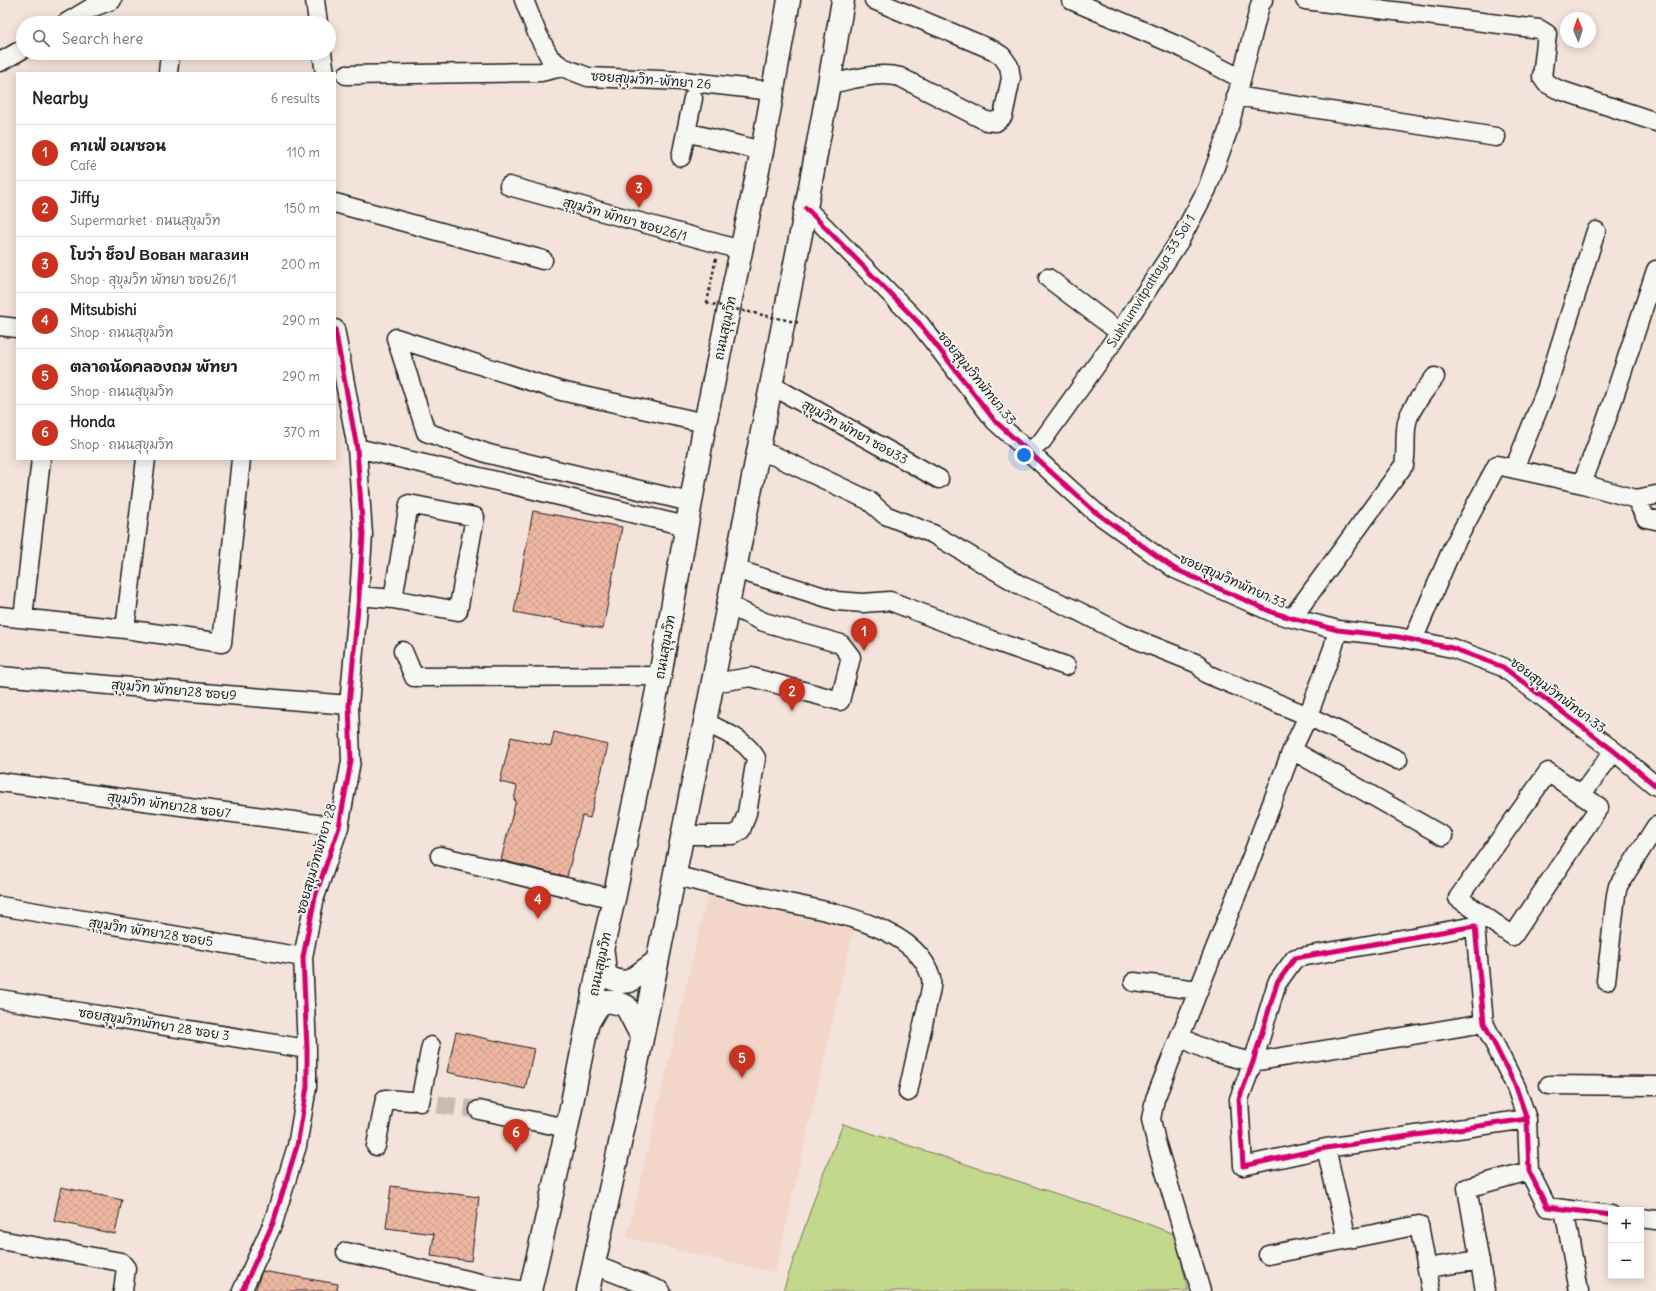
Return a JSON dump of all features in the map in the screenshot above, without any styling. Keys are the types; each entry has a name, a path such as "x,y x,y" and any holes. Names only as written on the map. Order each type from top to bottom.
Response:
{"highway":[{"name":"ถนนสุขุมวิท","path":"530,1291 567,1128 602,950 660,676 705,423 762,151 771,91 789,0"},
{"path":"588,1291 642,1038 713,683 806,208 843,0"},
{"path":"602,950 605,973 610,978 621,982 630,981 657,961"},
{"path":"588,1024 597,1006 605,1002 614,1002 626,1006 642,1038"}],"street":[{"path":"73,16 86,4 112,0"},
{"path":"315,0 317,16"},
{"name":"ซอยสุขุมวิท-พัทยา 26","path":"524,0 537,33 550,58 562,67 588,77 683,81 771,91"},
{"path":"829,84 880,75 891,75 900,77 986,121 996,122 1003,116 1011,78 1009,66 1002,56 993,50 874,0"},
{"path":"1071,0 1178,46 1240,78"},
{"name":"Sukhumvitpattaya 33 Soi 1","path":"1029,452 1042,441 1119,332 1180,240 1207,189 1228,131 1240,78 1260,5 1263,0"},
{"path":"1305,0 1539,29 1547,34 1542,77 1546,83 1557,89 1656,122"},
{"path":"0,62 16,53"},
{"path":"168,72 169,60"},
{"path":"323,60 325,72"},
{"path":"346,75 541,72 562,67"},
{"path":"1236,96 1496,137"},
{"path":"681,157 693,98"},
{"path":"686,132 762,151"},
{"name":"สุขุมวิท พัทยา ซอย26/1","path":"509,186 718,245 741,250"},
{"path":"336,204 543,260"},
{"name":"ซอยสุขุมวิทพัทยา 33","path":"806,208 919,324 995,421 1094,511 1176,569 1274,613 1338,630 1413,640 1452,648 1503,667 1614,751 1656,786"},
{"path":"1514,469 1546,390 1596,231"},
{"path":"1583,484 1607,418 1656,270"},
{"path":"1048,278 1119,332"},
{"path":"0,326 16,328"},
{"path":"690,502 489,454 426,432 396,338 561,391 705,423"},
{"name":"ซอยสุขุมวิทพัทยา 28","path":"242,1291 273,1223 297,1146 307,1087 307,1049 302,957 315,897 339,828 351,760 349,705 363,535 357,448 337,352 336,340"},
{"path":"1292,618 1404,465 1406,458 1406,423 1409,415 1435,377"},
{"name":"สุขุมวิท พัทยา ซอย33","path":"771,385 939,479"},
{"path":"357,448 686,526"},
{"path":"758,450 778,457 868,500 885,515 933,534 1020,585 1076,610 1123,634 1198,664 1208,674 1308,716 1398,760"},
{"path":"23,618 41,460"},
{"path":"125,629 146,460"},
{"path":"0,616 125,629 222,643 241,460"},
{"path":"1413,640 1452,549 1497,465 1583,484 1636,499 1656,495"},
{"path":"1636,499 1646,518 1656,520"},
{"path":"359,596 393,599 458,611 475,517 409,504 393,599"},
{"path":"735,568 837,600 863,603 890,601 991,640 1066,666"},
{"path":"713,683 751,677 840,701 851,657 841,644 764,622 728,605"},
{"path":"1201,1291 1156,1142 1152,1119 1155,1099 1252,856 1292,750 1308,716 1333,648 1338,630"},
{"path":"403,651 414,677 660,676"},
{"name":"สุขุมวิท พัทยา28 ซอย9","path":"0,676 349,705"},
{"path":"682,834 733,835 742,830 747,814 756,758 750,749 742,742 705,722"},
{"path":"1292,750 1443,836"},
{"path":"1581,795 1614,751"},
{"path":"1548,772 1581,795 1599,807 1513,936 1458,898 1548,772"},
{"name":"สุขุมวิท พัทยา28 ซอย7","path":"0,782 339,828"},
{"path":"1606,981 1618,886 1656,826"},
{"path":"440,856 614,898"},
{"path":"674,875 710,885 856,919 879,928 904,942 917,953 925,964 932,979 908,1092"},
{"name":"สุขุมวิท พัทยา28 ซอย5","path":"0,906 302,957"},
{"path":"1527,1119 1326,1148 1243,1166 1239,1099 1253,1062 1277,983 1295,958 1475,926 1484,1022 1516,1087 1527,1119 1529,1171 1547,1207 1608,1215"},
{"path":"1134,982 1198,990"},
{"name":"ซอยสุขุมวิทพัทยา 28 ซอย 3","path":"0,999 307,1049"},
{"path":"1180,1035 1190,1043 1237,1059 1253,1062 1484,1022"},
{"path":"376,1146 385,1099 416,1102 431,1046"},
{"path":"1549,1085 1656,1086"},
{"path":"479,1110 567,1128"},
{"path":"1326,1148 1346,1239"},
{"path":"1485,1291 1467,1188 1529,1171"},
{"path":"1564,1209 1579,1291"},
{"path":"1644,1218 1656,1220"},
{"path":"1268,1255 1419,1225 1431,1291"},
{"path":"0,1240 121,1262 126,1268 123,1291"},
{"path":"346,1252 493,1286 525,1291"},
{"path":"1427,1268 1480,1260"},
{"path":"594,1265 660,1291"}],"path":[{"path":"718,245 707,303 800,324"}],"shaded area":[{"path":"712,877 858,910 775,1273 627,1238"}],"green space":[{"path":"843,1124 1143,1222 1176,1235 1188,1291 783,1291 819,1185"}],"building":[{"path":"533,511 622,527 603,629 514,612"},
{"path":"554,732 608,745 590,818 582,816 567,877 501,860 516,800 514,800 517,786 500,782 511,737 551,746"},
{"path":"456,1032 534,1049 525,1089 447,1072"},
{"path":"391,1186 479,1197 471,1261 431,1256 434,1234 386,1228"},
{"path":"61,1187 122,1200 115,1234 54,1221"},
{"path":"262,1271 338,1284 337,1291 255,1291"}],"tunnel":[{"path":"411,1101 479,1110"}],"cycle path":[{"path":"806,208 919,323 995,421 1094,511 1175,569 1274,613 1338,630 1398,637 1452,648 1503,667 1614,751 1656,786"},
{"path":"242,1291 273,1223 297,1146 307,1087 303,957 315,897 339,827 351,761 349,705 363,535 357,448 336,334"},
{"path":"1475,926 1484,1023 1516,1087 1527,1119 1326,1148 1243,1166 1239,1099 1253,1062 1277,983 1295,958 1475,926"},
{"path":"1527,1119 1529,1171 1547,1207 1608,1215"}],"place":[{"name":"โบว่า ช็อป Вован магазин","path":"639,208"},
{"name":"คาเฟ่ อเมซอน","path":"864,651"},
{"name":"Jiffy","path":"792,711"},
{"name":"Mitsubishi","path":"538,919"},
{"name":"ตลาดนัดคลองถม พัทยา","path":"742,1078"},
{"name":"Honda","path":"516,1152"}]}
